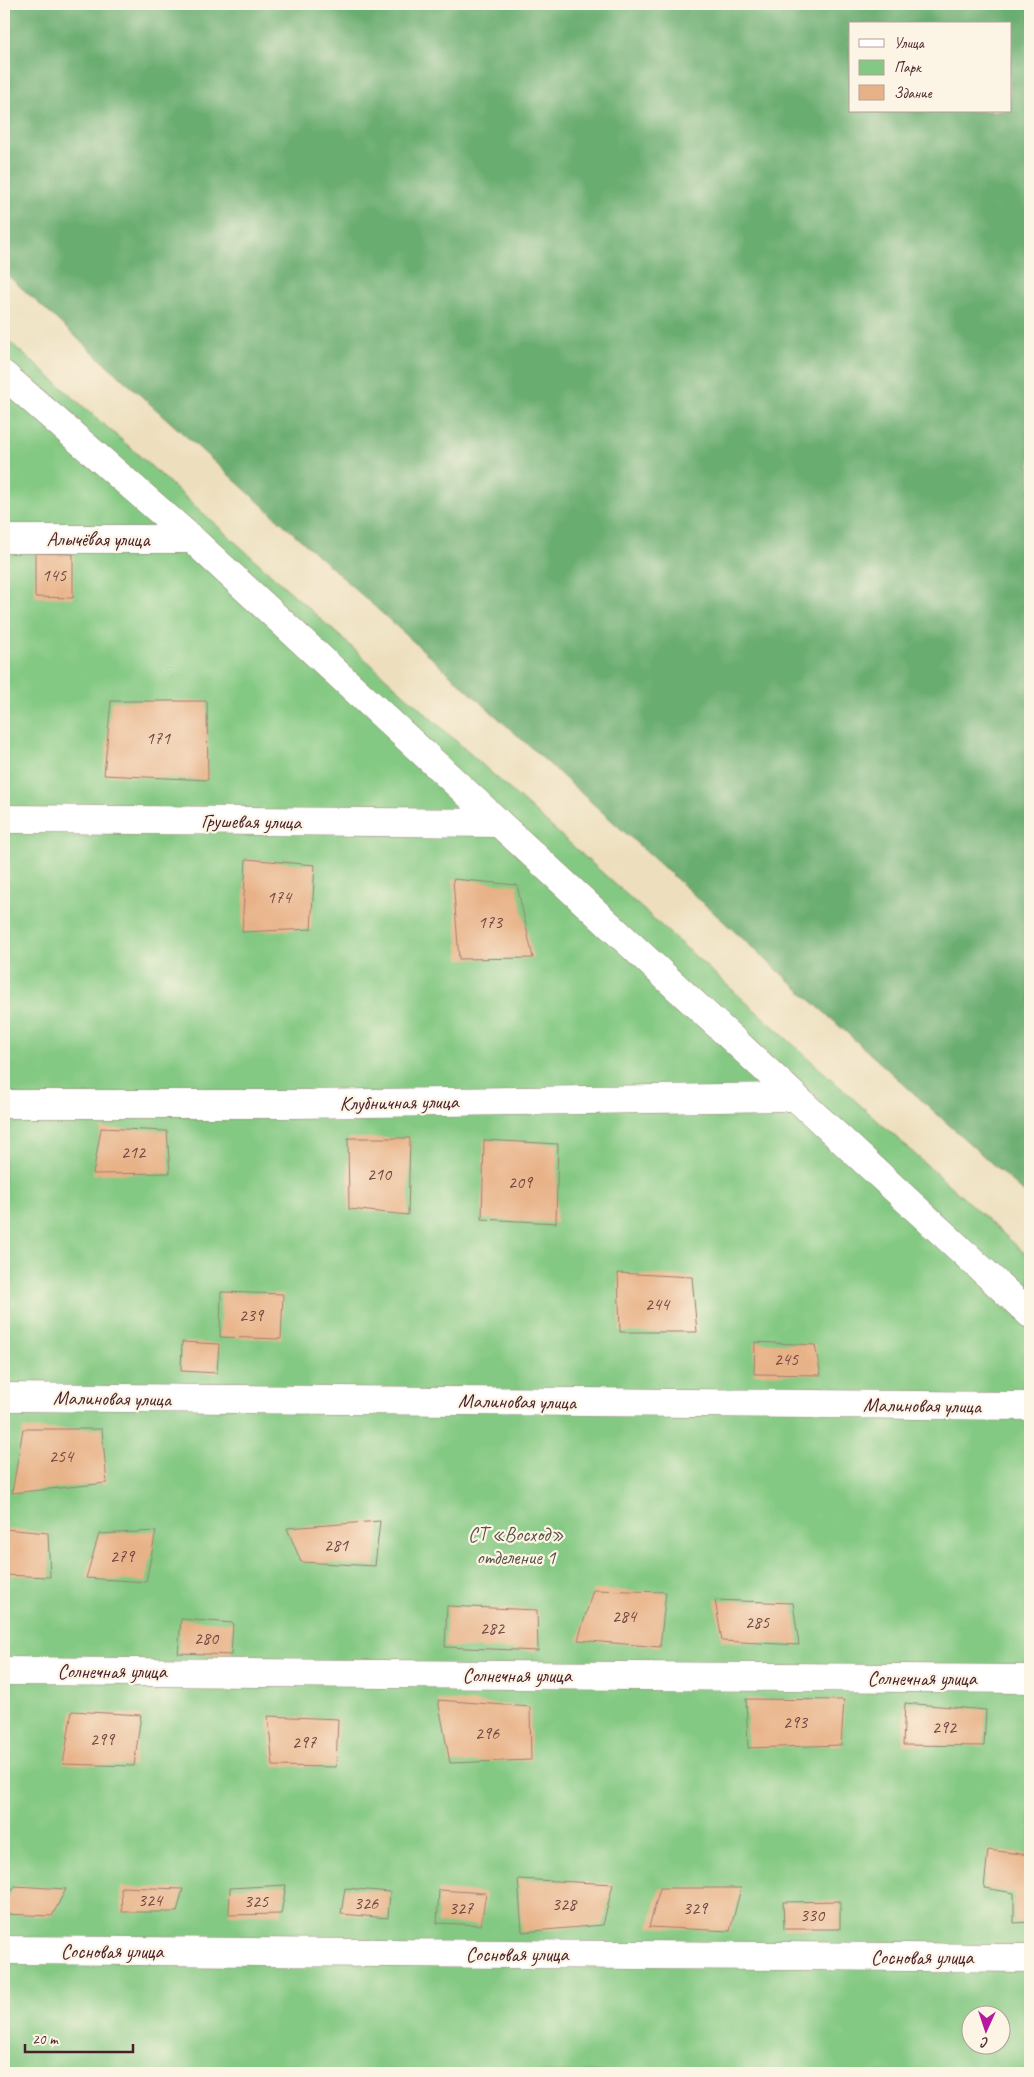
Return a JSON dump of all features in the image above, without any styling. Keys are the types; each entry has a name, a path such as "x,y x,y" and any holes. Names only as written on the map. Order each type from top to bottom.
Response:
{"street":[{"path":"4,376 192,539 1030,1314"},
{"name":"Алычёвая улица","path":"4,539 192,539"},
{"name":"Грушевая улица","path":"4,818 499,823"},
{"name":"Клубничная улица","path":"4,1104 299,1104 795,1097"},
{"name":"Малиновая улица","path":"4,1396 1030,1406"},
{"name":"Солнечная улица","path":"4,1670 1030,1679"},
{"name":"Сосновая улица","path":"4,1950 1030,1958"}],"green space":[{"path":"4,4 1030,4 1030,1198 4,272"},
{"name":"СТ «Восход» отделение 1","path":"4,337 133,450 1030,1258 1030,2073 4,2073"}],"building":[{"path":"35,553 73,554 73,598 35,597"},
{"path":"111,701 207,701 208,780 104,775"},
{"path":"246,859 315,865 311,929 242,932"},
{"path":"453,879 517,885 533,958 459,959"},
{"path":"101,1128 167,1131 170,1173 93,1174"},
{"path":"348,1138 410,1138 408,1215 349,1209"},
{"path":"484,1140 558,1144 556,1223 482,1219"},
{"path":"618,1273 692,1277 697,1332 620,1332"},
{"path":"221,1292 283,1294 281,1339 220,1337"},
{"path":"182,1342 219,1344 217,1373 181,1371"},
{"path":"755,1342 815,1345 821,1375 754,1374"},
{"path":"23,1429 102,1429 107,1483 12,1493"},
{"path":"380,1521 375,1566 301,1562 287,1528"},
{"path":"4,1529 48,1533 50,1577 4,1575"},
{"path":"156,1531 146,1582 86,1578 99,1534"},
{"path":"593,1590 666,1592 660,1647 578,1640"},
{"path":"715,1600 793,1603 799,1645 722,1641"},
{"path":"447,1606 537,1610 538,1651 445,1647"},
{"path":"181,1619 233,1623 231,1655 178,1653"},
{"path":"746,1699 844,1700 841,1745 748,1748"},
{"path":"438,1700 530,1707 531,1760 450,1763"},
{"path":"905,1703 986,1710 984,1746 903,1745"},
{"path":"72,1711 141,1715 134,1766 63,1764"},
{"path":"268,1716 338,1719 336,1767 273,1766"},
{"path":"988,1850 1030,1855 1030,1922 1014,1923 1014,1893 984,1888"},
{"path":"518,1879 613,1884 603,1925 522,1932"},
{"path":"286,1885 281,1914 229,1915 230,1888"},
{"path":"15,1886 66,1889 52,1916 4,1914 4,1904"},
{"path":"121,1887 183,1889 177,1912 122,1912"},
{"path":"345,1888 390,1892 388,1918 341,1914"},
{"path":"660,1888 741,1888 730,1931 649,1927"},
{"path":"439,1890 486,1893 481,1925 437,1923"},
{"path":"840,1901 840,1929 784,1929 783,1902"}]}
